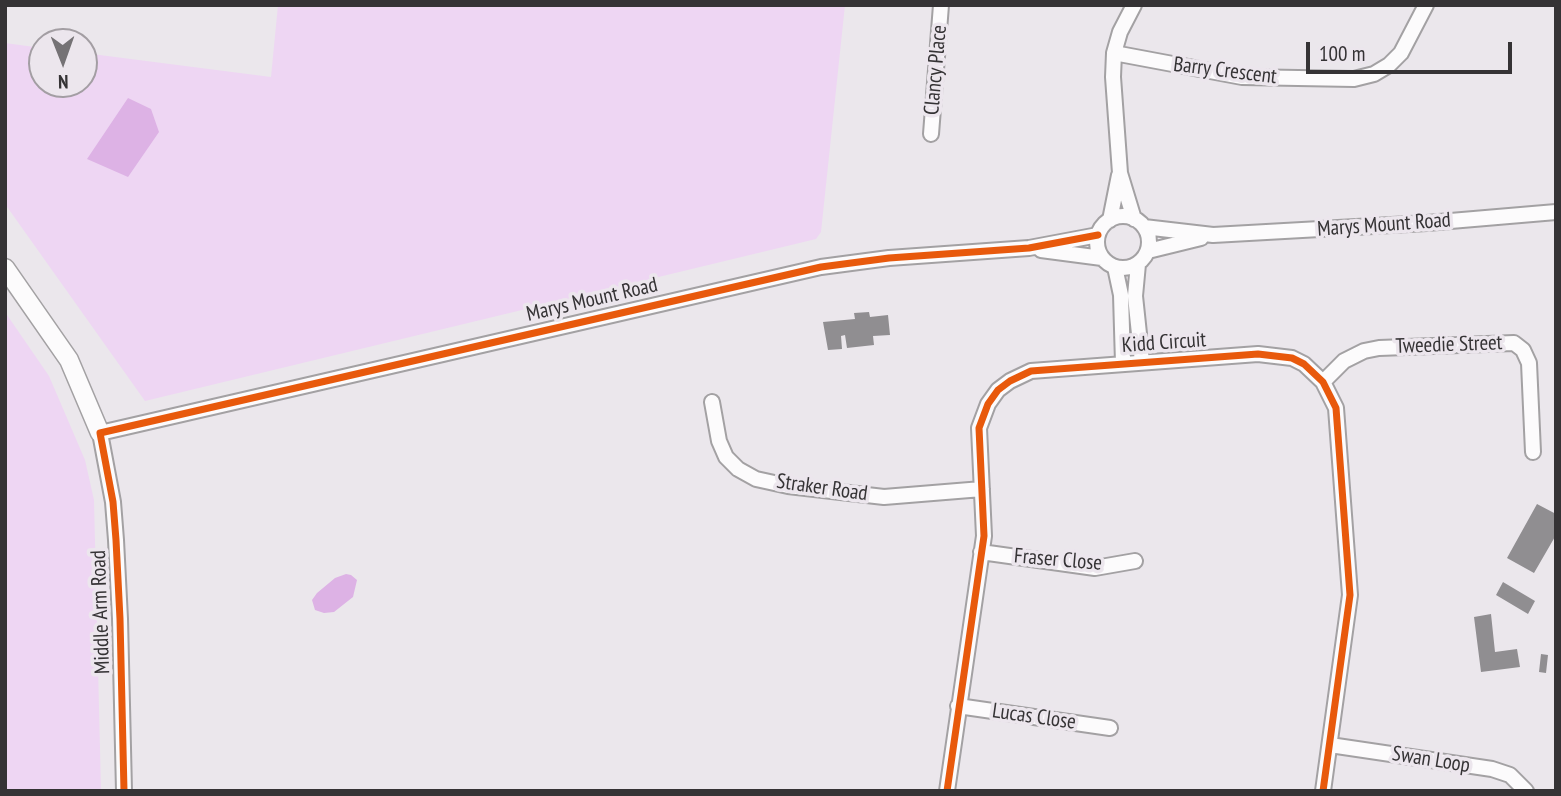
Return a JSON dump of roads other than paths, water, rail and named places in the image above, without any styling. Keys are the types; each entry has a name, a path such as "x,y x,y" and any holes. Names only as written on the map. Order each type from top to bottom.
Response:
{"main road":[{"name":"Middle Arm Road","path":"5,268 69,360 100,433"}],"street":[{"name":"Clancy Place","path":"931,134 942,5"},
{"path":"1134,5 1120,32 1114,53 1113,97 1120,173 1149,243 1138,264 1135,296 1142,362"},
{"name":"Barry Crescent","path":"1114,53 1242,77 1354,79 1374,74 1389,65 1401,53 1426,5"},
{"path":"1120,173 1110,220 1098,235 1098,251 1108,262 1121,295 1123,363"},
{"name":"Marys Mount Road","path":"1147,251 1213,235 1427,223 1556,212"},
{"path":"1110,220 1126,216 1139,223"},
{"name":"Marys Mount Road","path":"1139,223 1213,235"},
{"name":"Marys Mount Road","path":"100,433 821,267 889,258 1029,248 1098,235"},
{"name":"Marys Mount Road","path":"1029,248 1108,262"},
{"path":"1108,262 1131,267 1138,264"},
{"name":"Tweedie Street","path":"1323,382 1353,356 1379,348 1514,343 1523,350 1529,363 1533,452"},
{"name":"Kidd Circuit","path":"947,791 982,552 984,515 979,428 988,404 998,390 1019,375 1031,371 1276,354 1304,364 1323,382 1336,408 1350,595 1323,791"},
{"name":"Straker Road","path":"712,402 719,441 726,457 738,469 756,479 788,486 884,496 982,489"},
{"name":"Middle Arm Road","path":"100,433 113,502 116,540 124,791"},
{"name":"Fraser Close","path":"982,552 1095,568 1135,561"},
{"name":"Lucas Close","path":"958,706 1110,727"},
{"name":"Swan Loop","path":"1330,746 1492,769 1510,775 1526,791"}]}
